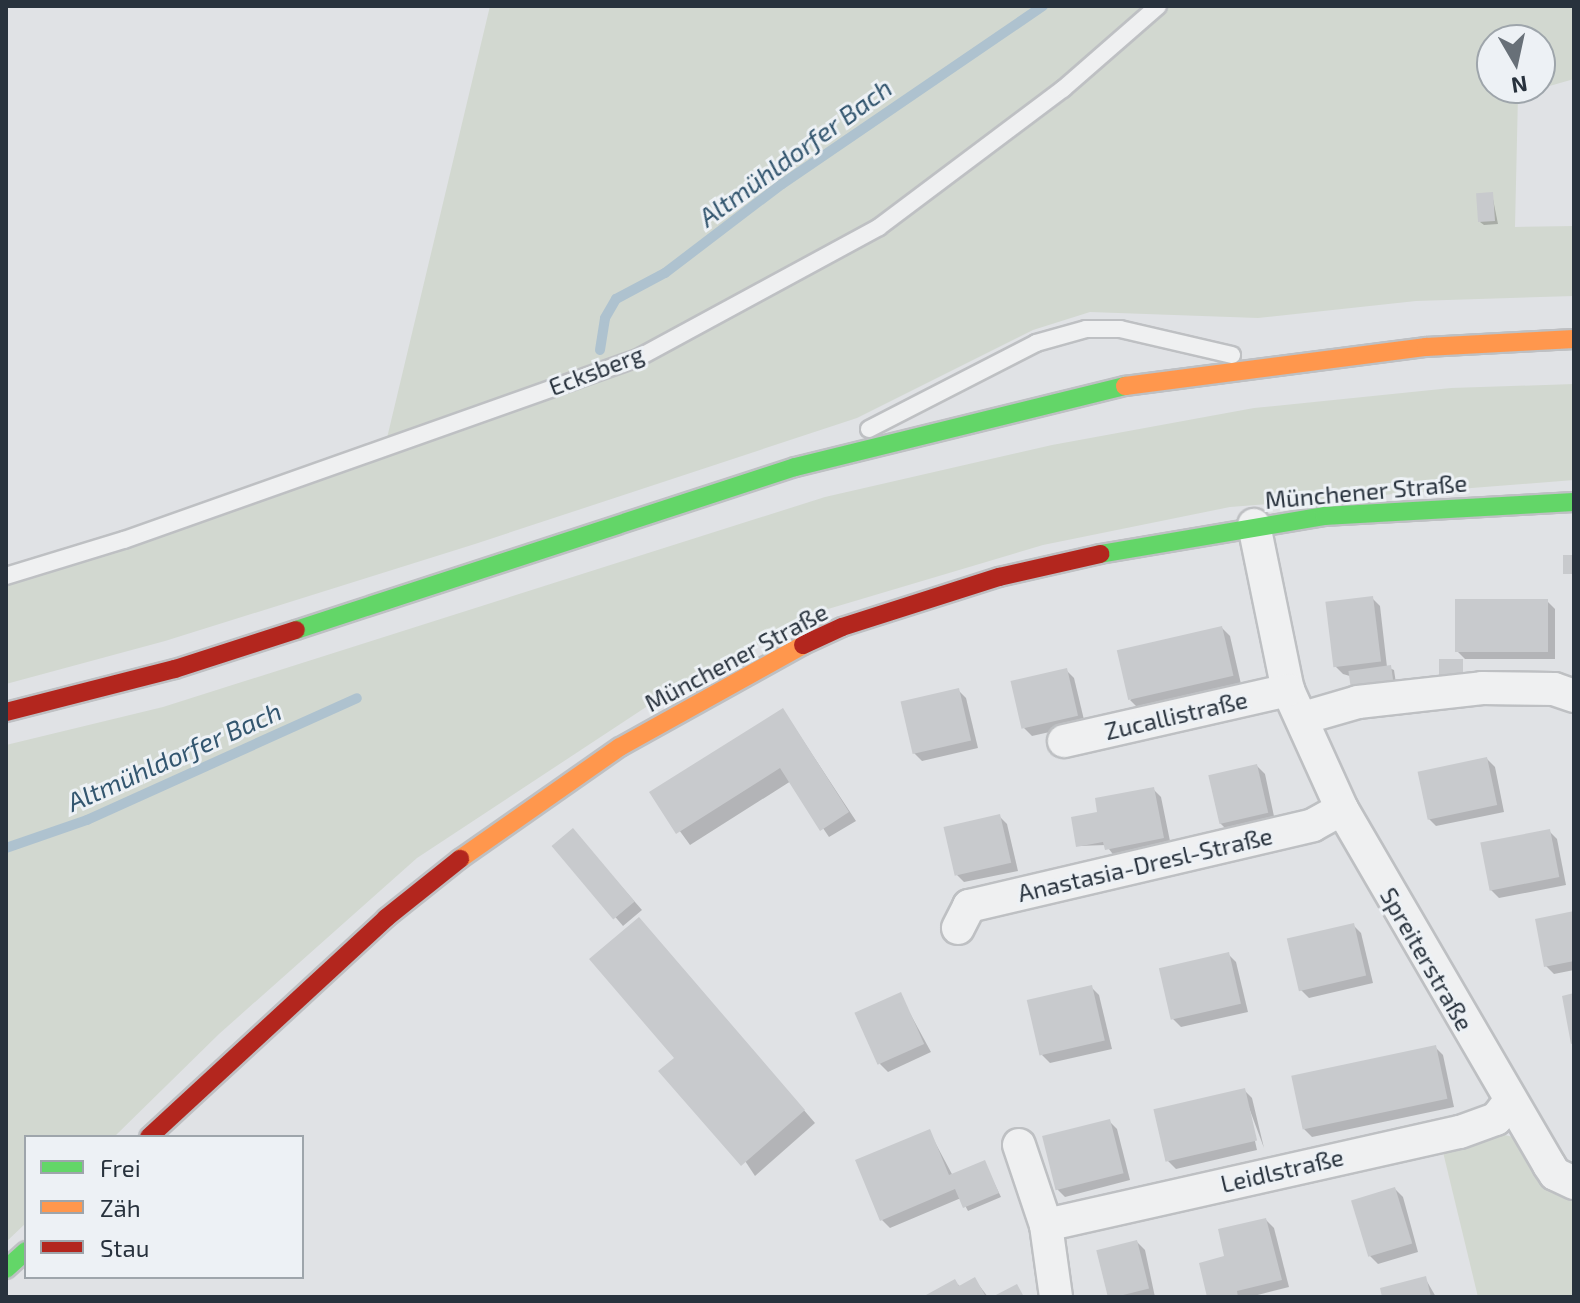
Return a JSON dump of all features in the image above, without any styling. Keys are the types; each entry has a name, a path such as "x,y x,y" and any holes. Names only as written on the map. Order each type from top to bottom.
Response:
{"street":[{"path":"6,712 175,669 795,467 1138,383 1264,364 1426,347 1574,339"},
{"name":"Münchener Straße","path":"151,1135 386,918 473,849 620,747 771,660 870,617 999,577 1163,539 1254,525 1480,504 1574,502"},
{"name":"Spreiterstraße","path":"1254,525 1288,690 1342,809 1555,1174 1574,1183"},
{"path":"1303,718 1358,702 1482,688 1554,689 1574,696"},
{"name":"Zucallistraße","path":"1064,741 1288,690"},
{"name":"Anastasia-Dresl-Straße","path":"958,928 969,906 1313,825 1342,809"},
{"name":"Leidlstraße","path":"1046,1225 1460,1132 1496,1119 1510,1101"},
{"path":"1019,1145 1046,1225 1056,1297"},
{"path":"6,1269 24,1253"}],"lane":[{"name":"Ecksberg","path":"6,576 124,540 638,358 879,227 1063,89 1158,6"},
{"path":"795,467 1036,343 1086,329 1156,336 1264,364"}],"shaded area":[{"path":"490,6 1574,6 1574,79 1556,84 1556,24 1476,24 1476,104 1518,104 1515,227 1574,226 1574,296 1416,301 1258,318 1090,312 1033,330 857,418 475,544 165,641 6,684 6,582 590,367 387,438"},
{"path":"1574,384 1574,480 1230,507 1043,545 828,609 681,684 417,858 219,1034 116,1135 24,1135 24,1225 6,1242 6,745 163,707 825,497 1052,445 1254,408 1451,388"},
{"path":"1501,1134 1521,1139 1574,1195 1574,1297 1478,1297 1442,1148"}],"building":[{"path":"1493,192 1495,221 1478,222 1476,193"},
{"path":"1563,555 1574,555 1574,574 1563,574"},
{"path":"1373,596 1381,662 1333,667 1325,602"},
{"path":"1455,599 1548,599 1548,652 1455,652"},
{"path":"1222,626 1233,676 1128,700 1117,650"},
{"path":"1439,659 1463,659 1463,675 1439,675"},
{"path":"1391,665 1394,687 1351,693 1348,671"},
{"path":"1067,668 1078,716 1022,729 1010,681"},
{"path":"959,688 971,741 913,754 901,701"},
{"path":"783,708 849,812 820,831 780,768 676,834 649,792"},
{"path":"1487,757 1497,805 1428,820 1418,772"},
{"path":"1257,764 1268,813 1220,824 1208,775"},
{"path":"1154,787 1164,838 1105,850 1103,842 1076,847 1071,817 1097,812 1095,798"},
{"path":"1000,814 1011,863 955,876 943,827"},
{"path":"573,828 635,902 613,920 552,846"},
{"path":"1550,829 1559,877 1490,891 1480,843"},
{"path":"1574,911 1574,961 1544,967 1535,919"},
{"path":"639,917 805,1110 741,1166 658,1071 674,1058 589,959"},
{"path":"1354,923 1366,976 1299,991 1287,939"},
{"path":"1229,952 1241,1004 1171,1020 1159,968"},
{"path":"1092,985 1105,1041 1040,1056 1027,1000"},
{"path":"901,992 924,1044 878,1065 854,1013"},
{"path":"1574,993 1574,1043 1571,1044 1562,996"},
{"path":"1436,1045 1447,1099 1303,1130 1291,1076"},
{"path":"1245,1088 1257,1141 1166,1162 1153,1109"},
{"path":"1110,1119 1124,1173 1056,1190 1042,1136"},
{"path":"930,1129 949,1175 985,1160 999,1193 963,1208 955,1189 880,1221 855,1160"},
{"path":"1395,1187 1412,1243 1368,1257 1351,1200"},
{"path":"1266,1218 1282,1280 1237,1291 1238,1297 1207,1297 1199,1263 1224,1256 1218,1229"},
{"path":"1137,1240 1149,1289 1108,1297 1096,1250"},
{"path":"1426,1276 1431,1297 1382,1297 1380,1288"},
{"path":"975,1277 986,1297 926,1295 955,1279 959,1286"},
{"path":"1017,1284 1024,1297 992,1297"}],"waterway":[{"name":"Altmühldorfer Bach","path":"600,350 605,318 616,299 665,273 782,184 1043,6"},
{"name":"Altmühldorfer Bach","path":"6,848 87,820 357,698"}],"traffic: fast":[{"path":"296,630 795,467 1125,386"},
{"path":"1100,554 1324,516 1574,502"},
{"path":"6,1269 24,1253"}],"traffic: slow":[{"path":"1125,386 1426,347 1574,339"},
{"path":"460,859 620,747 803,645"}],"traffic: jam":[{"path":"803,645 842,627 999,577 1100,554"},
{"path":"6,712 175,669 296,630"},
{"path":"151,1135 386,918 460,859"}]}
